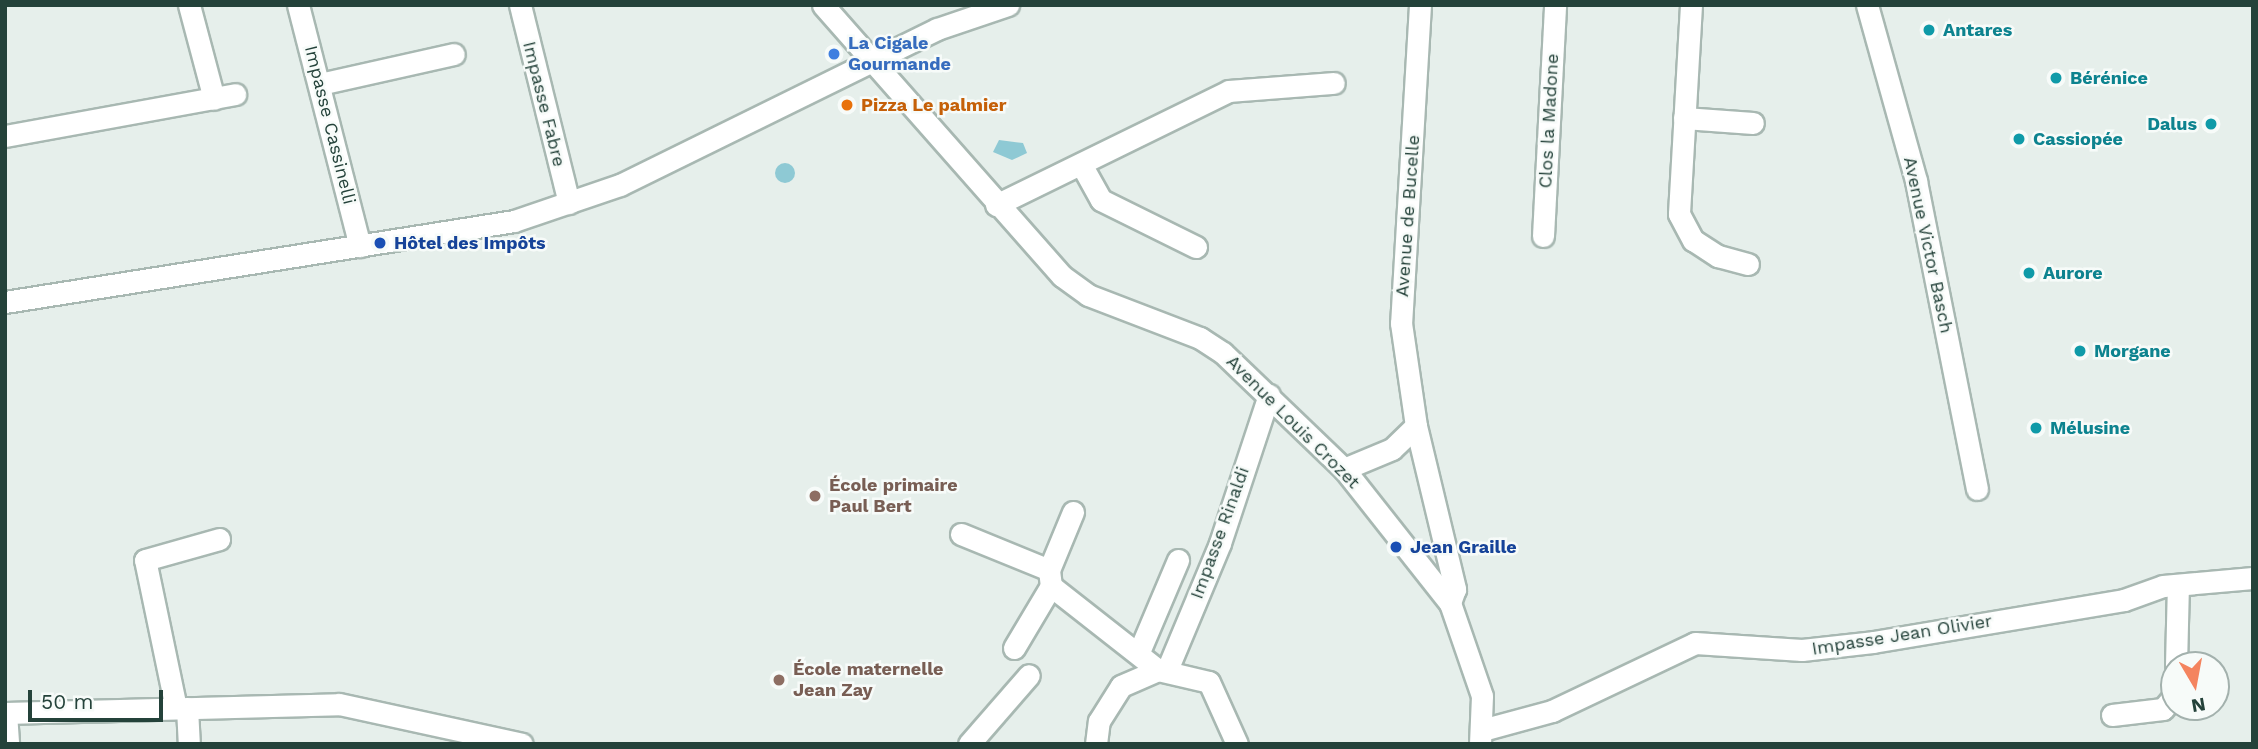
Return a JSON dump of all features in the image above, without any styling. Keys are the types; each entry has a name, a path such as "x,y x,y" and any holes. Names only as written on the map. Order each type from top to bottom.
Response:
{"street":[{"path":"5,136 224,96 189,5"},
{"name":"Impasse Cassinelli","path":"298,5 360,246"},
{"name":"Impasse Fabre","path":"520,5 569,203"},
{"name":"Avenue Louis Crozet","path":"823,5 996,205 1088,295 1200,338 1269,395 1344,469 1450,603 1471,650 1481,737"},
{"path":"5,302 514,221 569,203 703,147 871,61 1008,5"},
{"name":"Avenue de Bucelle","path":"1420,5 1401,323 1416,426 1455,589 1450,603"},
{"name":"Clos la Madone","path":"1543,236 1555,5"},
{"path":"1691,5 1679,214 1693,240 1718,256 1748,264"},
{"name":"Avenue Victor Basch","path":"1867,5 1916,181 1977,489"},
{"path":"320,84 454,54"},
{"path":"996,205 1229,91 1334,83"},
{"path":"1684,118 1753,123"},
{"path":"1081,164 1101,200 1196,247"},
{"name":"Impasse Rinaldi","path":"1162,670 1220,543 1269,395"},
{"path":"1344,469 1392,449 1416,426"},
{"path":"1014,648 1050,578 1073,512"},
{"path":"961,534 1050,578 1162,670 1209,682 1237,744"},
{"path":"189,744 145,560 219,538"},
{"path":"1139,652 1178,560"},
{"name":"Impasse Jean Olivier","path":"1481,737 1552,711 1695,643 1802,650 1873,642 2178,585 2253,578"},
{"path":"2176,651 2178,585"},
{"path":"1096,744 1099,721 1121,686 1162,670"},
{"path":"969,744 1030,675"},
{"path":"8,744 6,713 339,704 522,744"},
{"path":"2112,715 2160,709"}],"water":[{"path":"999,140 1023,143 1027,153 1012,160 993,152"},
{"path":"785,163 792,166 795,173 792,180 785,183 778,180 775,173 778,166"}],"place":[{"name":"Antares","path":"1929,30"},
{"name":"La Cigale Gourmande","path":"834,54"},
{"name":"Bérénice","path":"2056,78"},
{"name":"Pizza Le palmier","path":"847,105"},
{"name":"Dalus","path":"2211,124"},
{"name":"Cassiopée","path":"2019,139"},
{"name":"Hôtel des Impôts","path":"380,243"},
{"name":"Aurore","path":"2029,273"},
{"name":"Morgane","path":"2080,351"},
{"name":"Mélusine","path":"2036,428"},
{"name":"École primaire Paul Bert","path":"815,496"},
{"name":"Jean Graille","path":"1396,547"},
{"name":"École maternelle Jean Zay","path":"779,680"}]}
